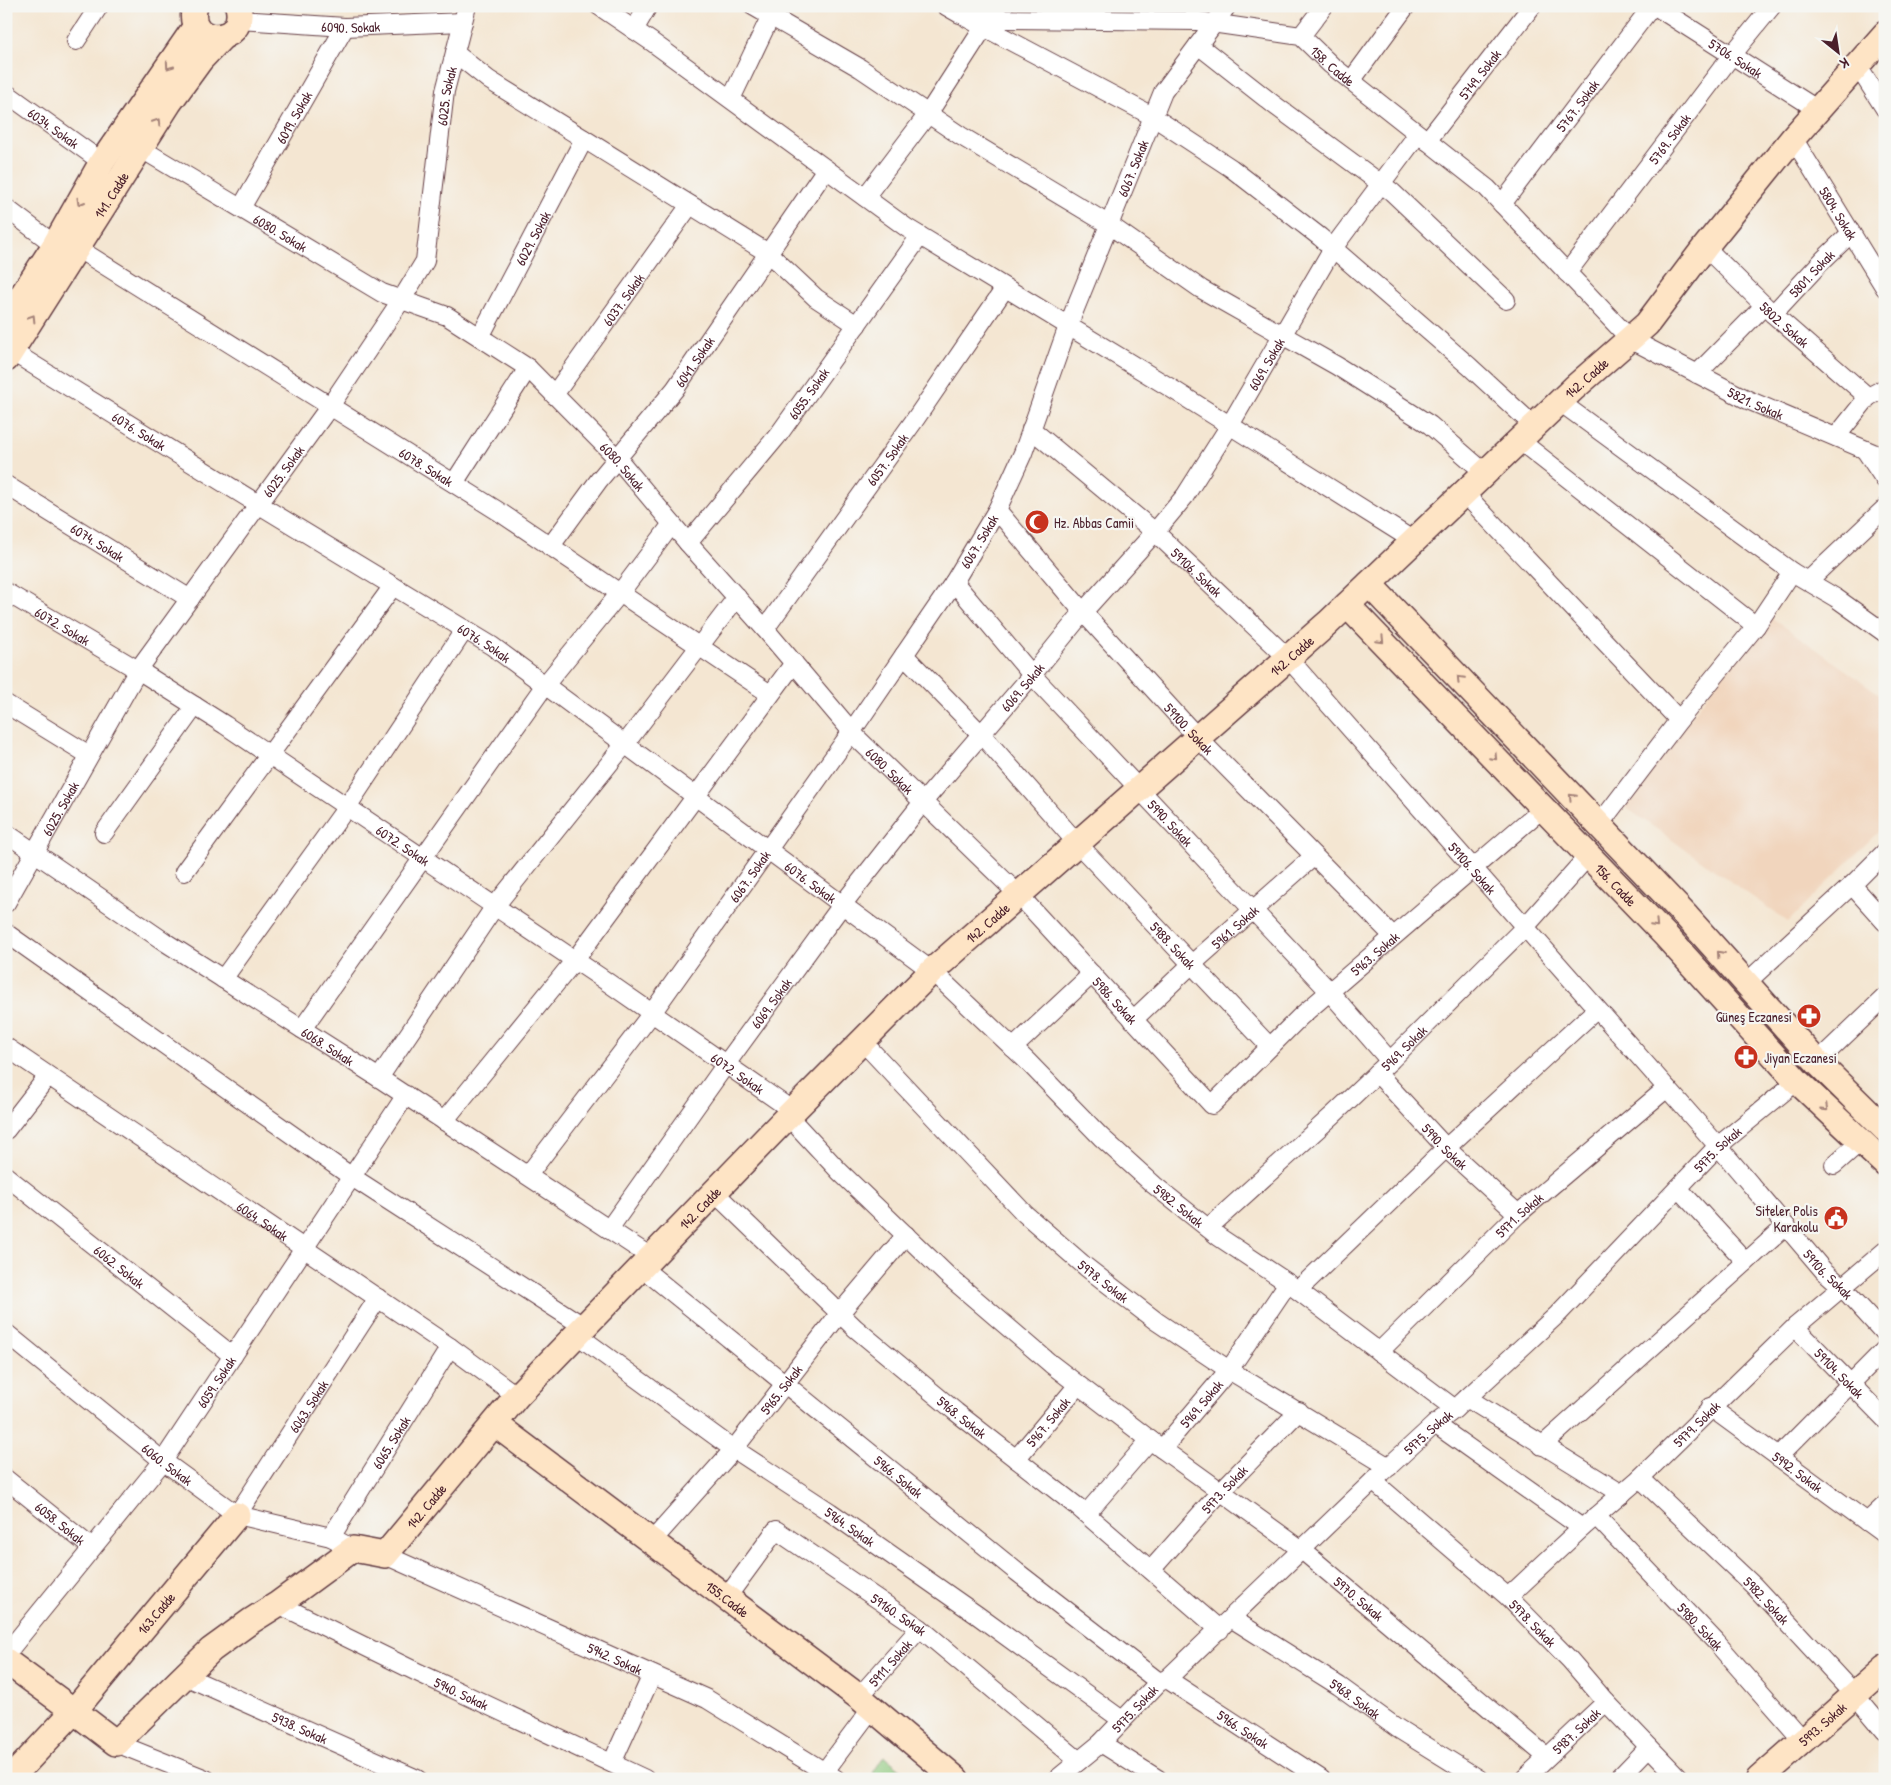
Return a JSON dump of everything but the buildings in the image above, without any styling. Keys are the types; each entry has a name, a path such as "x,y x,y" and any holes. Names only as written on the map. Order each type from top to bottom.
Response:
{"street":[{"path":"76,40 99,6"},
{"path":"599,6 920,236 1230,425 1414,541"},
{"path":"634,30 648,6"},
{"path":"753,6 773,11 961,136 1108,224 1200,289 1337,366 1430,425 1485,473"},
{"name":"6067. Sokak","path":"528,1176 652,1013 852,732 954,582 997,510 1023,453 1068,326 1163,92 1227,6"},
{"path":"1301,36 1324,6"},
{"path":"1351,81 1406,6"},
{"name":"5749. Sokak","path":"1422,137 1532,6"},
{"name":"5706. Sokak","path":"1654,6 1818,110"},
{"name":"5767. Sokak","path":"1502,204 1654,6"},
{"name":"5769. Sokak","path":"1567,273 1732,55 1772,6"},
{"name":"158. Cadde","path":"953,10 1005,19 1102,13 1198,20 1301,36 1331,65 1487,188 1630,339"},
{"path":"731,99 773,11"},
{"name":"6090. Sokak","path":"237,16 345,27 465,14"},
{"name":"6025. Sokak","path":"6,903 138,670 330,406 425,262 445,91 465,14"},
{"path":"196,16 201,32 216,38 237,16"},
{"name":"141. Cadde","path":"9,355 66,246 102,162 196,16"},
{"name":"141. Cadde","path":"6,320 66,246 140,148 169,103 201,59 237,16"},
{"path":"865,197 928,114 988,17 1152,116 1231,168 1333,248 1469,366 1527,433 1756,626"},
{"name":"6019. Sokak","path":"242,208 345,27"},
{"name":"142. Cadde","path":"385,1555 517,1396 791,1113 932,971 1347,605 1560,402 1647,324 1705,247 1793,138 1885,34"},
{"path":"1198,45 1273,104 1392,192 1506,300"},
{"path":"455,53 489,80 768,254 816,298 857,324"},
{"path":"1857,65 1885,109"},
{"name":"6034. Sokak","path":"6,93 102,162"},
{"name":"6069. Sokak","path":"609,1229 842,905 923,802 1032,675 1083,612 1185,496 1230,425 1333,248 1380,184 1422,137"},
{"name":"5804. Sokak","path":"1793,138 1885,288"},
{"name":"6029. Sokak","path":"480,337 584,139"},
{"name":"6080. Sokak","path":"140,148 382,293 447,316 528,368 617,458 852,732 1018,894"},
{"name":"6041. Sokak","path":"550,547 617,458 675,389 826,169"},
{"name":"6037. Sokak","path":"554,395 690,205"},
{"name":"6078. Sokak","path":"6,208 454,483 770,694"},
{"name":"5801. Sokak","path":"1696,374 1851,233"},
{"name":"6055. Sokak","path":"688,543 779,434 920,236"},
{"name":"5802. Sokak","path":"1705,247 1768,310 1868,397"},
{"name":"6057. Sokak","path":"765,629 914,421 1005,288"},
{"name":"5821. Sokak","path":"1630,339 1748,400 1885,458"},
{"name":"6076. Sokak","path":"9,355 492,646 932,971"},
{"path":"454,483 528,368"},
{"path":"1836,438 1868,397 1885,388"},
{"path":"1560,402 1792,572 1836,598 1885,633"},
{"name":"59106. Sokak","path":"1032,429 1155,532 1288,658 1718,1146 1823,1270 1841,1286 1885,1334"},
{"path":"1865,450 1885,480"},
{"name":"6074. Sokak","path":"6,485 190,599"},
{"path":"1464,493 1679,720"},
{"path":"1808,582 1885,508"},
{"name":"59100. Sokak","path":"997,510 1083,612 1198,737 1393,936"},
{"path":"302,1029 545,685 620,593 672,524"},
{"path":"1599,825 1679,720 1756,626 1792,572"},
{"name":"5990. Sokak","path":"954,582 1032,675 1329,991 1390,1061"},
{"name":"156. Cadde","path":"1369,584 1687,917 1817,1062 1885,1130"},
{"path":"184,872 393,586"},
{"name":"6072. Sokak","path":"6,592 195,706 424,858 726,1064 791,1113 840,1171 906,1235"},
{"path":"379,1078 495,906 625,744 736,597"},
{"name":"156. Cadde","path":"1347,605 1666,936 1797,1081 1885,1164"},
{"path":"223,979 347,807 465,629"},
{"name":"5988. Sokak","path":"904,655 981,734 1077,843 1270,1047"},
{"path":"444,1120 575,960 794,663"},
{"path":"6,704 89,755"},
{"path":"104,833 195,706"},
{"name":"5963. Sokak","path":"1212,1105 1300,1017 1543,808"},
{"name":"6068. Sokak","path":"6,833 165,942 406,1095 609,1229 646,1262"},
{"path":"1746,983 1885,852"},
{"name":"5969. Sokak","path":"1208,1228 1390,1061 1525,927 1589,855"},
{"name":"5961. Sokak","path":"1134,1020 1192,964 1314,856"},
{"path":"1852,885 1885,922"},
{"name":"5986. Sokak","path":"1018,894 1212,1105"},
{"name":"5964. Sokak","path":"6,933 352,1177 580,1330 734,1449 838,1518 977,1615 1122,1720"},
{"name":"5982. Sokak","path":"932,971 1013,1048 1101,1137 1154,1185 1208,1228 1293,1286 1379,1352 1461,1403 1542,1446 1622,1494"},
{"path":"1013,1048 1092,974"},
{"path":"1817,1062 1885,997"},
{"name":"5969. Sokak","path":"1086,1514 1229,1370 1293,1286 1597,1009"},
{"name":"5978. Sokak","path":"862,1041 1025,1214 1086,1266 1156,1321 1229,1370 1299,1411 1389,1468"},
{"name":"6064. Sokak","path":"6,1047 450,1347 517,1396"},
{"name":"5990. Sokak","path":"1377,1073 1446,1148 1518,1214"},
{"path":"6,1130 48,1076"},
{"name":"5975. Sokak","path":"1057,1779 1101,1743 1122,1720 1225,1624 1373,1481 1558,1314 1718,1146 1797,1081"},
{"name":"5971. Sokak","path":"1379,1352 1518,1214 1667,1088"},
{"name":"6059. Sokak","path":"6,1654 163,1460 406,1095"},
{"path":"1834,1165 1860,1141"},
{"name":"6062. Sokak","path":"6,1176 233,1356"},
{"path":"1678,1188 1746,1262"},
{"name":"5968. Sokak","path":"714,1192 840,1313 956,1412 1086,1514 1151,1570 1225,1624 1339,1686 1398,1728 1479,1779"},
{"path":"1542,1446 1786,1226"},
{"name":"5965. Sokak","path":"652,1541 734,1449 840,1313 906,1235"},
{"name":"5970. Sokak","path":"906,1235 947,1275 1051,1364 1156,1445 1302,1550 1547,1757"},
{"name":"5979. Sokak","path":"1508,1597 1582,1528 1640,1478 1710,1407 1766,1356 1794,1327 1885,1251"},
{"name":"5966. Sokak","path":"646,1262 784,1383 1017,1572 1163,1681 1321,1779"},
{"name":"6063. Sokak","path":"237,1515 378,1298"},
{"name":"59104. Sokak","path":"1794,1327 1885,1420"},
{"name":"6060. Sokak","path":"6,1333 163,1460 237,1515 331,1537 353,1549"},
{"name":"6065. Sokak","path":"331,1537 450,1347"},
{"path":"1778,1457 1849,1383 1885,1349"},
{"name":"5967. Sokak","path":"1016,1459 1078,1384"},
{"name":"5992. Sokak","path":"1710,1407 1885,1535"},
{"name":"5973. Sokak","path":"1151,1570 1221,1491 1299,1411"},
{"name":"155.Cadde","path":"495,1424 865,1702 956,1779"},
{"path":"1435,1424 1582,1528"},
{"name":"5982. Sokak","path":"1640,1478 1754,1586 1854,1694 1885,1731"},
{"name":"6058. Sokak","path":"6,1480 92,1548"},
{"name":"5978. Sokak","path":"1373,1481 1508,1597 1570,1660 1606,1702 1680,1779"},
{"path":"1867,1522 1885,1505"},
{"name":"163.Cadde","path":"10,1779 74,1711 237,1515"},
{"name":"5980. Sokak","path":"1596,1516 1716,1642 1803,1741"},
{"name":"59160. Sokak","path":"727,1597 776,1530 920,1628 1079,1761"},
{"path":"116,1743 211,1650 353,1549 385,1555"},
{"name":"5942. Sokak","path":"385,1555 707,1700 827,1776"},
{"name":"5940. Sokak","path":"278,1604 417,1672 645,1779"},
{"name":"5911. Sokak","path":"827,1776 865,1702 920,1628"},
{"path":"6,1661 116,1743 173,1773 206,1779"},
{"name":"5993. Sokak","path":"1759,1779 1885,1668"},
{"path":"612,1763 652,1675"},
{"name":"5938. Sokak","path":"185,1676 417,1779"},
{"name":"5987. Sokak","path":"1524,1779 1606,1702"},
{"path":"1101,1743 1158,1779"},
{"path":"1618,1779 1649,1747"}],"shaded area":[{"path":"1768,615 1885,698 1885,825 1788,922 1624,806"}],"green space":[{"path":"884,1756 913,1779 881,1779 873,1773"}],"place":[{"name":"Hz. Abbas Camii","path":"1037,522"},
{"name":"Güneş Eczanesi","path":"1809,1016"},
{"name":"Jiyan Eczanesi","path":"1746,1057"},
{"name":"Siteler Polis Karakolu","path":"1836,1218"}]}
